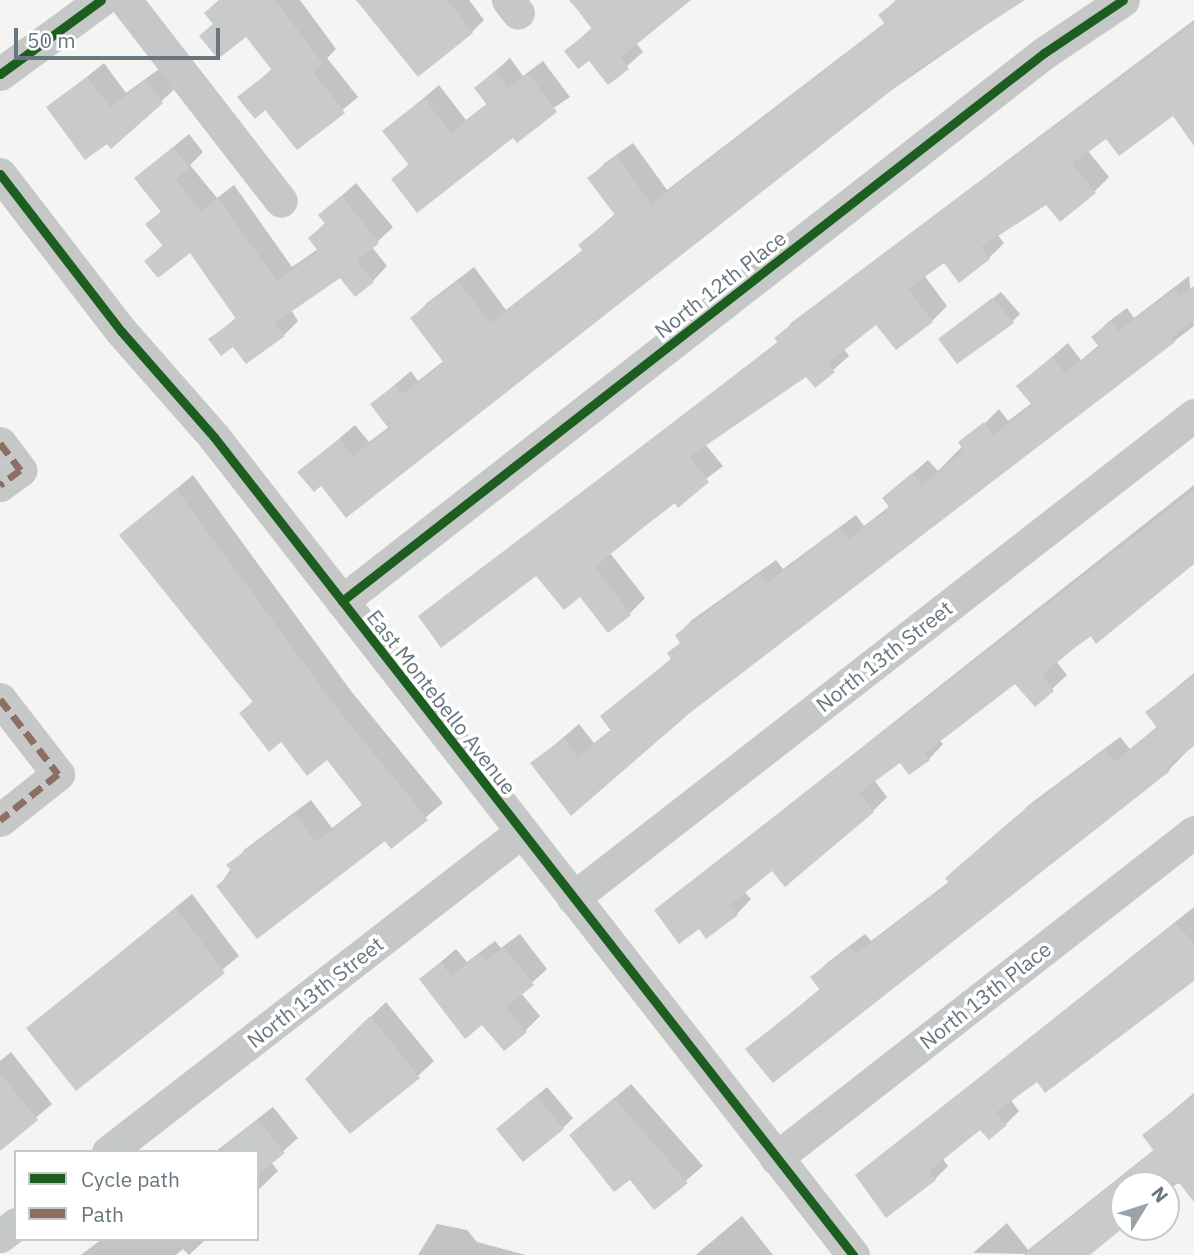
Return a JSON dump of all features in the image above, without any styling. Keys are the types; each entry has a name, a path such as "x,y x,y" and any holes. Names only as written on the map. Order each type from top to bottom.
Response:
{"street":[{"path":"0,74 101,0"},
{"path":"125,0 281,201"},
{"name":"North 12th Place","path":"342,601 1044,53 1124,0"},
{"name":"East Montebello Avenue","path":"0,174 342,601 853,1255"},
{"name":"North 13th Street","path":"573,898 1194,415"},
{"path":"0,443 20,470 0,485"},
{"path":"0,699 58,774 0,820"},
{"name":"North 13th Street","path":"111,1150 522,832"},
{"name":"North 13th Place","path":"776,1157 1194,832"}],"building":[{"path":"219,0 275,0 323,64 313,72 345,113 297,150 265,110 255,119 237,97 272,70 246,37 218,59 199,36 213,24 204,13"},
{"path":"356,0 447,0 473,33 418,77"},
{"path":"570,0 691,0 621,57 629,69 608,85 589,61 578,69 564,51 592,29"},
{"path":"897,0 1025,0 920,68 346,518 321,486 314,492 297,472 339,439 353,456 389,429 370,404 395,385 402,394 444,363 410,318 458,281 490,323 583,251 578,245 615,215 587,178 617,156 651,204 885,24 878,15"},
{"path":"1194,22 1194,146 1173,116 1119,156 1106,139 1072,164 1096,193 1060,222 1046,205 981,247 990,259 959,283 944,263 908,289 933,322 896,350 876,325 828,363 835,372 815,388 806,377 689,457 709,482 678,508 674,502 595,567 631,615 608,633 580,597 564,610 536,576 441,648 418,616 778,343 774,338 831,293"},
{"path":"495,71 508,88 528,73 557,112 517,143 513,138 417,213 391,179 409,165 382,131 424,98 451,133 487,105 474,88"},
{"path":"87,77 110,107 146,80 163,103 111,149 107,144 85,160 46,107"},
{"path":"173,147 190,168 175,179 201,211 218,198 277,281 318,251 308,238 325,224 318,215 341,196 379,243 357,261 374,282 355,297 340,278 275,323 285,336 246,364 233,347 221,356 208,339 236,319 190,253 158,278 144,261 163,246 145,224 161,212 134,178"},
{"path":"1194,286 1194,321 1171,337 1175,342 691,712 571,816 530,763 564,738 578,757 611,731 600,716 671,659 667,653 680,643 675,635 760,574 767,583 840,528 849,539 890,508 882,498 912,473 922,485 964,451 958,442 984,422 993,435 1032,405 1016,386 1052,357 1065,373 1099,347 1091,337 1111,321 1118,331 1174,290 1180,297"},
{"path":"992,298 1014,323 957,364 938,339"},
{"path":"176,489 336,707 428,820 391,849 385,841 257,939 216,886 233,873 226,865 295,814 316,842 363,806 327,760 307,776 281,742 269,752 239,713 253,702 119,535"},
{"path":"1194,490 1194,564 1096,644 1090,635 1042,675 1054,691 1035,707 1015,684 925,753 930,760 909,775 900,763 859,793 874,812 785,887 772,871 730,905 738,915 706,939 699,929 679,944 654,910"},
{"path":"1194,676 1194,746 1166,767 1170,771 773,1083 745,1049 820,990 810,977 850,947 856,954 949,883 945,878 1014,818 1105,750 1115,762 1157,728 1145,712"},
{"path":"176,908 225,973 76,1091 26,1028"},
{"path":"1176,923 1194,944 1194,981 1045,1093 1037,1082 996,1112 1007,1125 989,1140 980,1130 929,1171 936,1180 886,1218 855,1175"},
{"path":"504,947 534,985 506,1007 527,1032 504,1051 482,1025 465,1039 419,979 441,962 451,976 479,954 485,962"},
{"path":"370,1016 420,1078 350,1134 305,1079"},
{"path":"0,1073 38,1120 0,1151"},
{"path":"1194,1095 1194,1202 1180,1184 1180,1171 1129,1171 1154,1151 1142,1135"},
{"path":"536,1096 564,1129 523,1162 496,1129"},
{"path":"614,1098 688,1183 654,1210 630,1180 614,1192 569,1135"},
{"path":"258,1120 285,1153 259,1173 259,1150 220,1150"},
{"path":"1110,1186 1110,1239 1090,1255 1024,1255"}],"marked path":[{"path":"0,443 20,470 0,485"},
{"path":"0,699 58,774 0,820"}],"cycle path":[{"path":"0,74 101,0"},
{"path":"342,601 1044,53 1123,0"},
{"path":"0,174 121,331 214,437 853,1255"}]}
